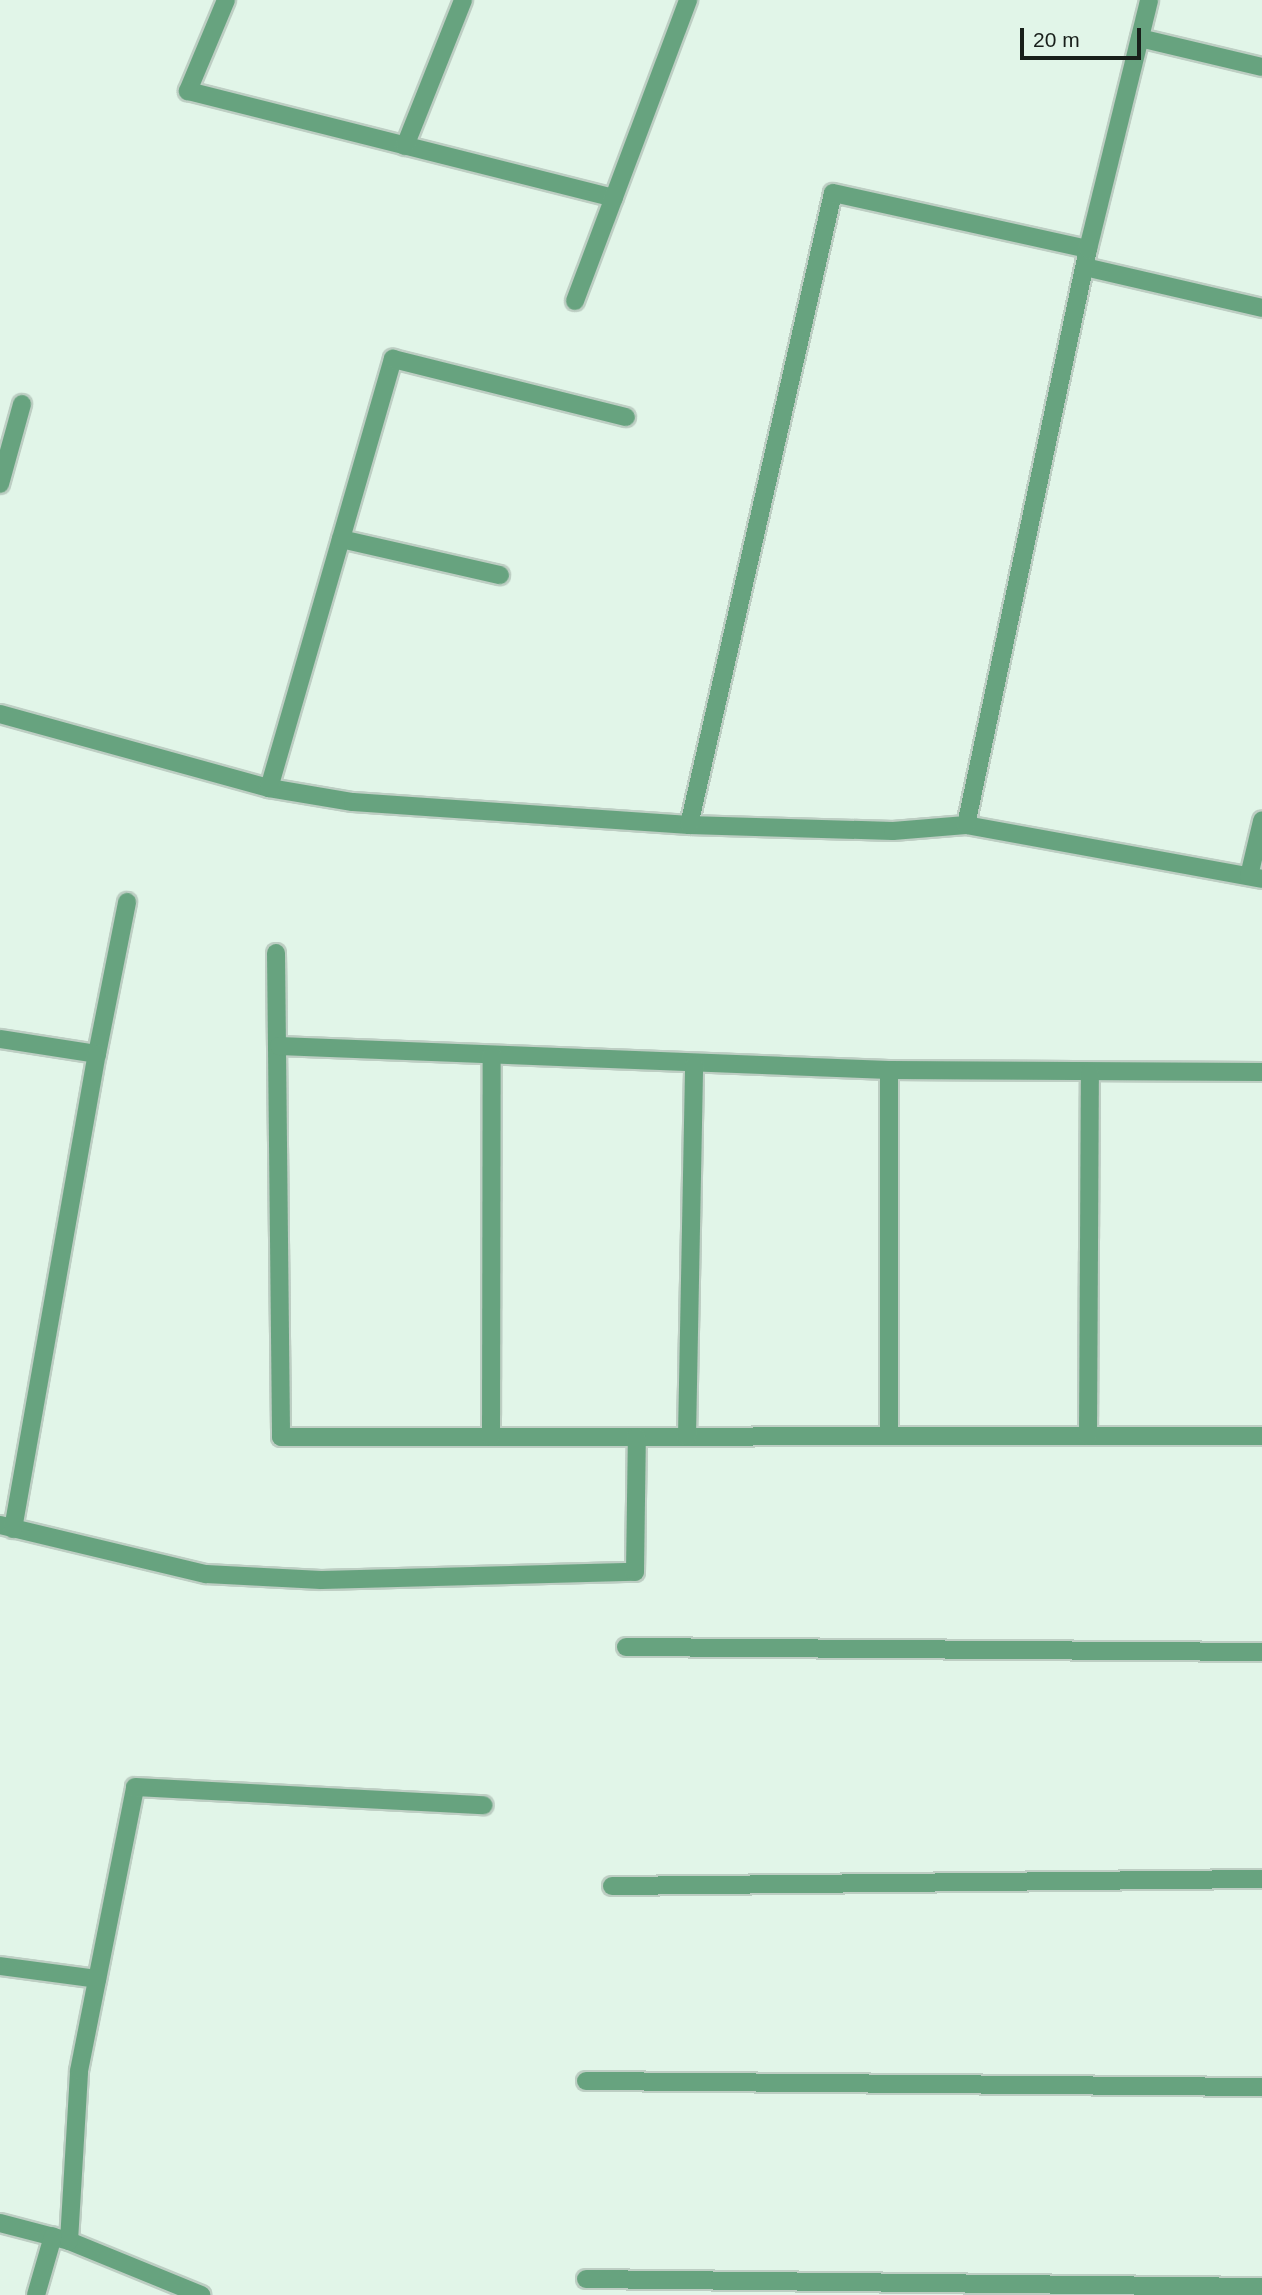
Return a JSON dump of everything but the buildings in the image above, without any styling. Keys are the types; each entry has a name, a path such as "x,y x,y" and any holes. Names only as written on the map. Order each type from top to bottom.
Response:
{"street":[{"path":"226,0 188,91 614,198"},
{"path":"405,146 463,0"},
{"path":"575,300 688,0"},
{"path":"966,825 1088,248 1149,0"},
{"path":"1140,38 1262,66"},
{"path":"689,825 833,193 1088,248"},
{"path":"1085,267 1262,308"},
{"path":"269,788 393,359 626,417"},
{"path":"0,484 22,404"},
{"path":"341,539 500,575"},
{"path":"0,714 269,788 354,802 689,825 892,831 966,825 1255,878 1262,821"},
{"path":"127,902 7,1527 206,1574 321,1580 635,1572 637,1437"},
{"path":"276,953 281,1437 1262,1436"},
{"path":"0,1039 97,1054"},
{"path":"279,1046 694,1065 1090,1073 1262,1072"},
{"path":"491,1437 492,1055"},
{"path":"687,1436 694,1065"},
{"path":"889,1070 889,1435"},
{"path":"1088,1436 1090,1073"},
{"path":"626,1647 1262,1652"},
{"path":"36,2295 61,2238 79,2071 135,1787 484,1805"},
{"path":"612,1886 1262,1879"},
{"path":"0,1966 97,1979"},
{"path":"586,2081 1262,2087"},
{"path":"0,2223 61,2238 201,2295"},
{"path":"586,2278 1262,2287"}]}
